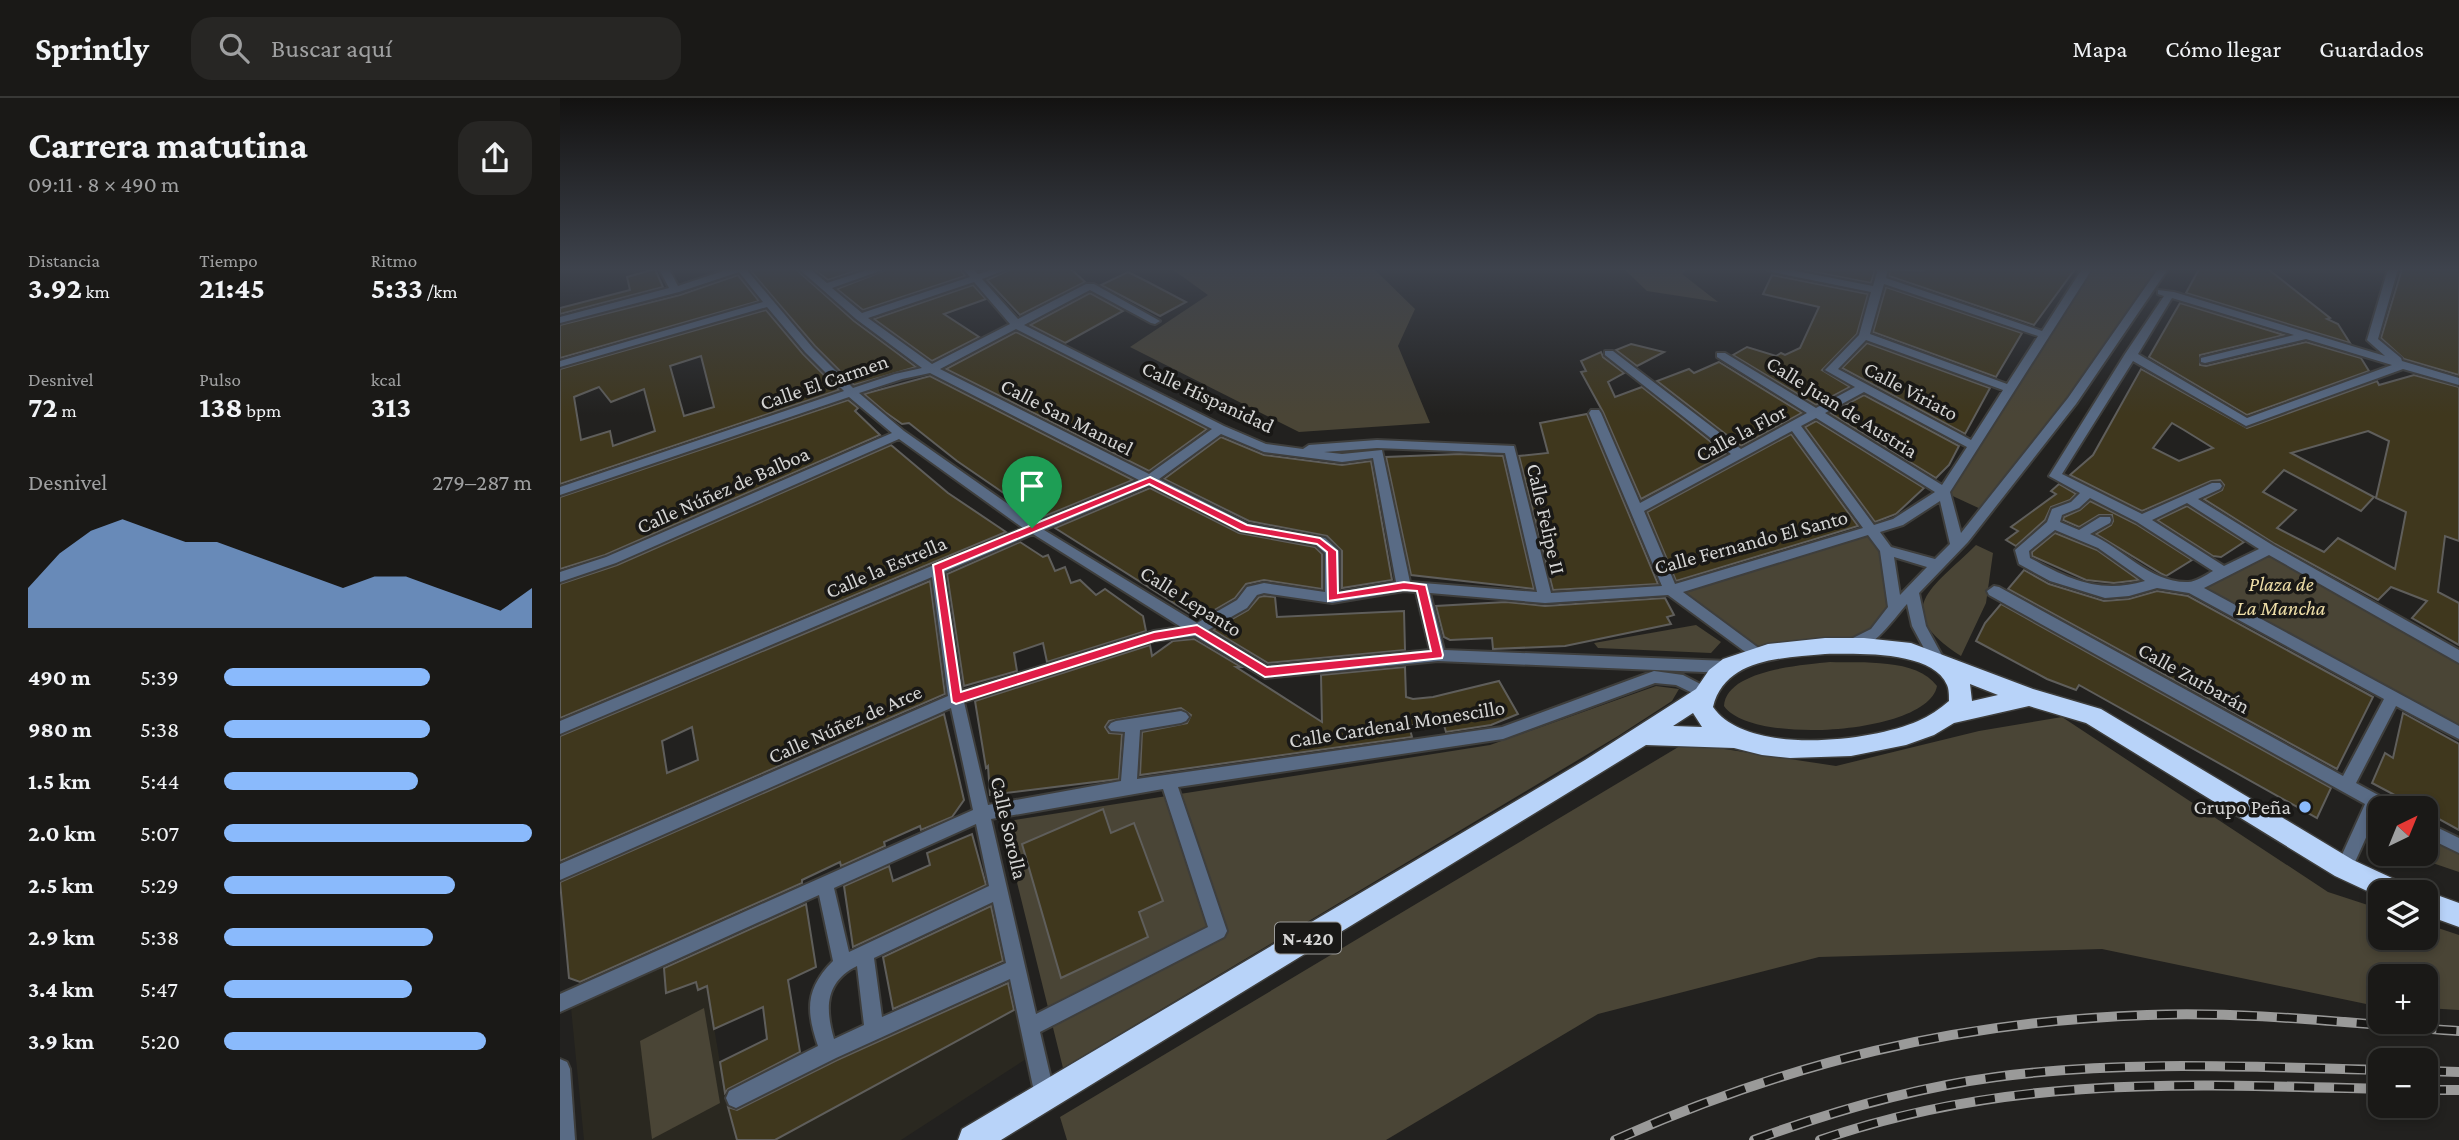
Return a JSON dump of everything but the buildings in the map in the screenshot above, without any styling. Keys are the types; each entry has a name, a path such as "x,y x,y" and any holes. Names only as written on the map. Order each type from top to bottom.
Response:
{"highway":[{"path":"1734,738 1717,728 1702,708 1703,694 1713,677 1728,667 1759,656 1792,649 1850,646 1899,649 2029,697 2093,716 2344,868 2370,880"},
{"path":"1642,735 1734,738 1788,749 1847,747 1924,729 1961,704 1962,690 1955,674 1940,662"},
{"name":"N-420","path":"973,1140 1642,735 1703,694"},
{"path":"1948,715 2029,697"},
{"path":"2438,907 2459,915"}],"street":[{"path":"560,364 721,318"},
{"name":"Calle Lepanto","path":"781,318 853,394 900,433 1032,528 1265,672 1438,655 1728,667"},
{"name":"Calle San Manuel","path":"861,318 931,369 1245,528 1320,541 1332,551 1332,598"},
{"name":"Calle Hispanidad","path":"1010,318 1017,325 1220,429 1264,448 1300,452 1315,446 1377,444 1510,449"},
{"name":"Calle El Carmen","path":"560,491 900,376 931,369 1031,318"},
{"name":"Calle El Carmen","path":"1149,318 1155,321"},
{"path":"1869,318 1864,336 2010,389"},
{"path":"1994,318 2045,335"},
{"name":"Calle Fernando El Santo","path":"1197,629 1242,604 1252,592 1264,588 1332,598 1404,586 1545,598 1671,590 1898,522 1944,492 2056,318"},
{"path":"1850,646 1876,633 1895,608 1956,545 2072,401 2130,318"},
{"path":"2154,318 2055,476 2142,519 2224,572"},
{"path":"2247,318 2459,382"},
{"path":"2379,318 2372,340 2403,365"},
{"name":"Calle Viriato","path":"1864,336 1831,370 1974,446"},
{"path":"2205,360 2306,336"},
{"path":"1609,353 1741,455"},
{"path":"2130,354 2246,422 2403,365"},
{"name":"Calle Juan de Austria","path":"1721,355 1944,492"},
{"name":"Calle la Flor","path":"1636,510 1863,388"},
{"path":"1595,414 1671,590 1759,656"},
{"path":"1795,426 1870,532"},
{"name":"Calle la Estrella","path":"560,728 1150,480 1220,429"},
{"name":"Calle Núñez de Balboa","path":"560,577 611,560 900,433"},
{"name":"Calle Felipe II","path":"1510,449 1545,598"},
{"path":"1300,452 1342,458 1378,453 1404,586"},
{"path":"2142,519 2216,486"},
{"path":"1944,492 1956,545"},
{"path":"2088,493 2075,505 2057,512 2053,524 2022,550 2024,561 2055,578 2105,593 2129,591 2157,583 2192,588 2459,733"},
{"path":"2188,498 2269,549 2459,657"},
{"path":"2081,536 2087,529 2105,520"},
{"path":"2053,524 2103,545 2157,583"},
{"name":"Calle Fernando El Santo","path":"1870,532 1886,550"},
{"path":"2192,588 2269,549"},
{"path":"1895,608 1886,550 1938,565"},
{"name":"Calle Sorolla","path":"937,568 956,699 1045,1096"},
{"path":"1422,588 1438,655"},
{"name":"Calle Zurbarán","path":"1994,591 2368,798"},
{"path":"1912,593 1919,626 1940,662"},
{"name":"Calle Núñez de Arce","path":"560,872 956,699 1154,636 1197,629"},
{"name":"Calle Cardenal Monescillo","path":"560,1003 983,813 1129,787 1503,733 1654,677 1678,679 1703,694"},
{"path":"2346,786 2393,697"},
{"path":"1116,727 1181,717"},
{"path":"1129,787 1133,725"},
{"path":"1030,1027 1218,932 1169,782"},
{"path":"2344,868 2368,826"},
{"path":"2438,835 2459,846"},
{"path":"825,884 843,964"},
{"path":"829,1051 823,1033 818,998 825,981 843,964 1000,890"},
{"path":"865,954 874,1030"},
{"path":"736,1098 874,1030 1017,967"},
{"path":"560,1069 565,1140"}],"shaded area":[{"path":"663,966 667,992 696,982 698,990 707,986 728,1110 737,1140 584,1140 571,1008"},
{"path":"1016,1009 1026,1059 901,1140 775,1140"}],"green space":[{"path":"1174,318 1411,318 1398,346 1430,423 1299,432 1130,347"},
{"path":"2056,318 2127,318 1985,511 1944,492"},
{"path":"1870,532 1886,550 1895,608 1876,633 1850,646 1759,656 1671,590"},
{"path":"1976,545 1993,553 1986,603 1961,656 1939,640 1927,625 1923,612 1925,599 1933,587"},
{"name":"Plaza de La Mancha","path":"2269,549 2459,657 2459,733 2192,588"},
{"path":"1696,625 1721,642 1711,653 1598,648 1594,643"},
{"path":"1830,662 1903,666 1928,677 1937,686 1927,702 1904,715 1873,724 1838,729 1801,730 1768,726 1741,719 1724,706 1728,694 1737,684 1751,677 1785,668"},
{"path":"1656,686 1679,689 1672,701 1618,736 1063,1068 1002,822 1490,745"},
{"path":"2062,717 2328,892 2368,905 2368,950 2438,950 2438,928 2459,935 2459,1010 2438,1009 2438,964 2368,964 2368,1004 2102,949 1819,957 1598,1014 1386,1140 1067,1140 1060,1117 1685,743 1836,766 1979,731"},
{"path":"2438,840 2459,851 2459,872 2438,865"},
{"path":"704,1008 720,1103 652,1139 640,1041"}],"railway":[{"path":"1615,1140 1680,1113 1810,1068 1940,1037 2007,1027 2076,1019 2186,1014 2264,1016 2459,1031"},
{"path":"1754,1140 1813,1119 1874,1102 1934,1087 1996,1077 2092,1068 2140,1067 2236,1066 2368,1070"},
{"path":"2438,1071 2459,1072"},
{"path":"1820,1140 1890,1119 1959,1104 2028,1094 2167,1086 2368,1089"},
{"path":"2438,1090 2459,1090"}],"place":[{"name":"Grupo Peña","path":"2305,807"}],"route":[{"path":"1150,480 1245,528 1320,541 1332,551 1332,598 1404,586 1422,588 1438,655 1265,672 1197,629 1154,636 956,699 937,568 1032,528 1150,480"}]}
